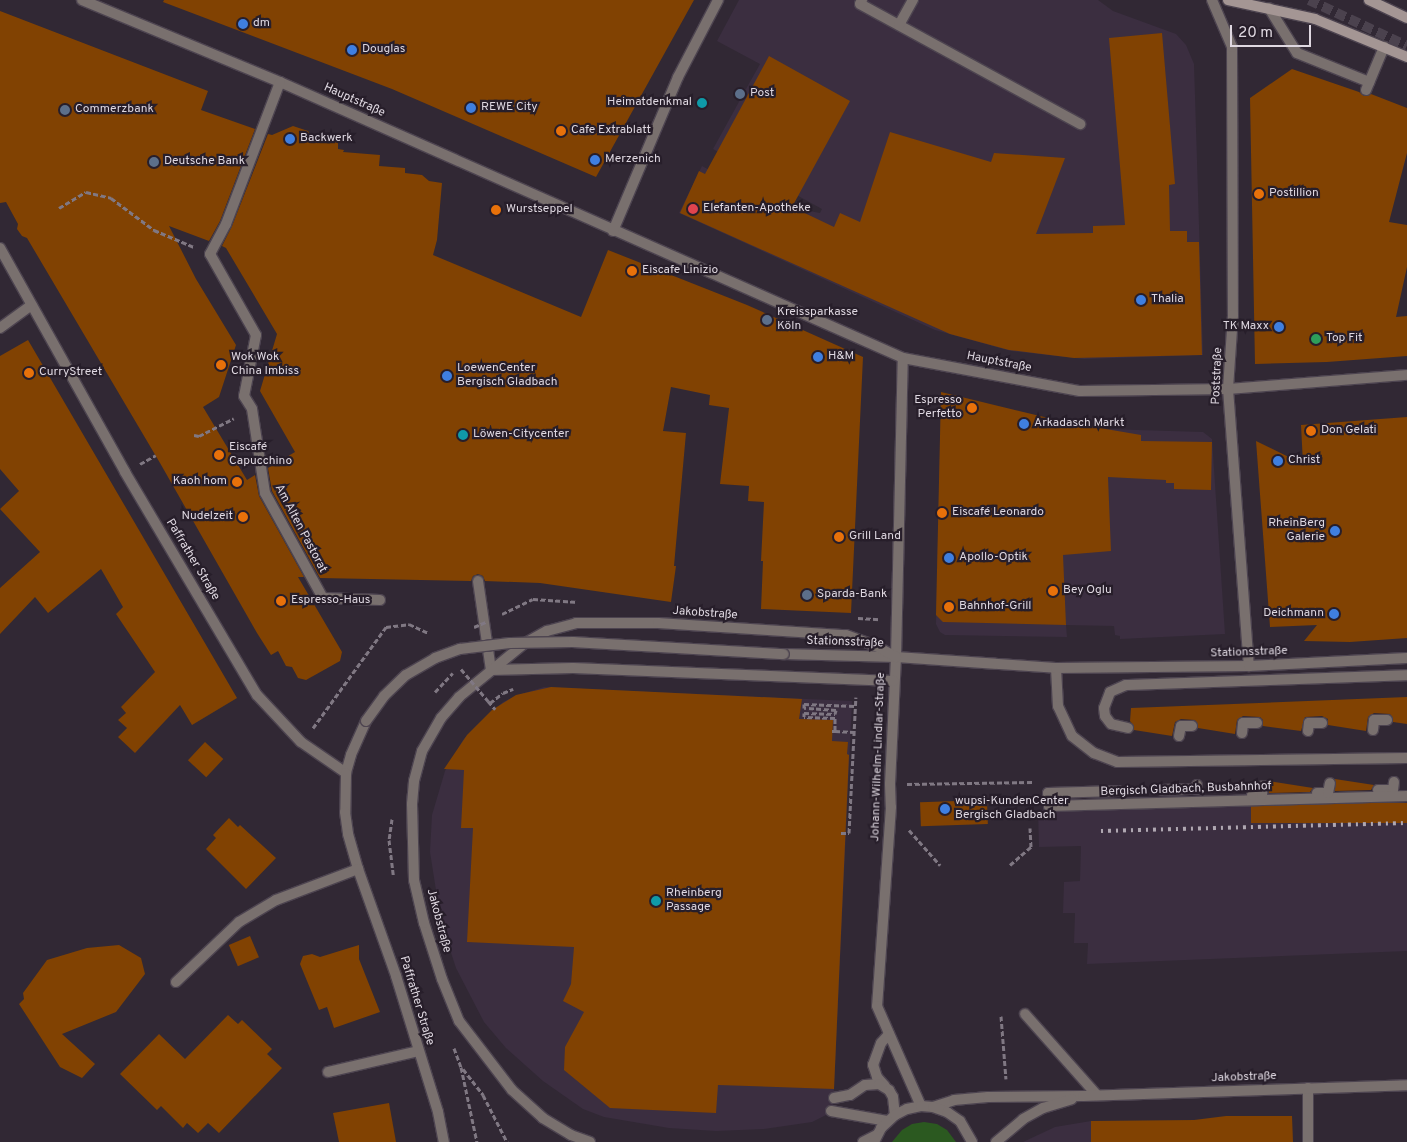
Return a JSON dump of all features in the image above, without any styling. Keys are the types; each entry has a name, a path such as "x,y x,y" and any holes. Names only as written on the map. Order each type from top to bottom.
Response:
{"main road":[{"path":"1228,0 1315,19 1407,58"},
{"path":"1369,0 1407,18"}],"street":[{"name":"Hauptstraße","path":"82,0 280,82 903,358 1080,390 1228,389 1407,375"},
{"path":"614,231 678,78 718,0"},
{"path":"862,0 860,4 1080,124"},
{"path":"899,25 913,0"},
{"name":"Poststraße","path":"1212,0 1232,47 1233,315 1228,389 1249,666"},
{"path":"1269,8 1297,53 1367,86 1384,47"},
{"path":"210,254 226,224 280,82"},
{"name":"Paffrather Straße","path":"0,248 124,472 257,695 301,742 346,773 344,812 358,869 396,976 438,1112 444,1142"},
{"name":"Am Alten Pastorat","path":"210,254 256,335 244,396 252,409 265,493 324,598 380,600"},
{"path":"0,328 32,305"},
{"name":"Johann-Wilhelm-Lindlar-Straße","path":"903,358 896,657 890,784 891,807 877,1006 921,1106"},
{"path":"478,581 491,670 573,668 894,681"},
{"name":"Jakobstraße","path":"590,1142 571,1135 543,1118 512,1090 459,1021 442,979 424,923 414,880 412,804 414,781 422,751 441,718 459,697 525,642 547,631 576,623 658,623 846,635 876,646 896,657"},
{"name":"Stationsstraße","path":"346,773 351,755 366,720 384,696 406,675 435,658 460,649 510,643 572,642 784,654 896,657 1056,668 1249,666 1407,658"},
{"path":"1056,668 1058,706 1072,736 1094,753 1117,762 1407,758"},
{"path":"1128,728 1111,724 1105,716 1104,708 1110,692 1126,685 1407,675"},
{"path":"1373,730 1374,720 1387,720"},
{"path":"1242,733 1244,723 1256,723"},
{"path":"1308,731 1309,723 1322,723"},
{"path":"1179,736 1181,726 1192,726"},
{"path":"1378,790 1393,790 1394,782"},
{"path":"1311,793 1328,793 1330,783"},
{"name":"Bergisch Gladbach, Busbahnhof","path":"1162,790 1197,789 1197,785"},
{"name":"Bergisch Gladbach, Busbahnhof","path":"1249,796 1262,795 1263,786"},
{"name":"Bergisch Gladbach, Busbahnhof","path":"1118,791 1048,793 1049,806 1407,796"},
{"path":"176,982 239,922 276,900 358,869"},
{"path":"1025,1014 1097,1095"},
{"path":"863,1142 875,1139 891,1118 893,1097 877,1077 873,1065 881,1043 889,1034"},
{"path":"328,1072 418,1051"},
{"path":"834,1098 850,1095 865,1085 879,1084 885,1086"},
{"name":"Jakobstraße","path":"933,1107 954,1100 988,1097 1083,1096 1407,1085"},
{"path":"1308,1088 1308,1142"},
{"name":"Jakobstraße","path":"996,1142 1023,1119 1043,1108 1083,1096"},
{"name":"Jakobstraße","path":"891,1118 907,1108 933,1107 947,1112 960,1121 972,1142"},
{"path":"831,1111 891,1118"}],"path":[{"path":"59,208 86,192 111,198 154,230 210,254"},
{"path":"194,435 199,436 252,409"},
{"path":"486,622 534,599"},
{"path":"301,742 386,627 409,624 428,634"},
{"path":"841,833 850,833 856,695"},
{"path":"488,701 495,708"},
{"path":"854,732 834,731 835,718 804,717 804,713 836,714 836,710 804,708 804,704 855,706"},
{"path":"890,784 1038,782"},
{"path":"891,807 940,865"},
{"path":"1010,865 1030,847 1030,828"},
{"path":"461,1067 483,1095 507,1142"}],"shaded area":[{"path":"739,0 1098,0 1113,11 1176,34 1186,45 1194,64 1203,355 1084,359 1011,351 935,330 679,213 702,166 748,191 788,207 820,213 822,209 713,149 740,100 738,99 743,88 746,89 760,64 717,41"},
{"path":"941,399 1105,429 1203,432 1212,439 1225,634 1120,639 1120,636 1115,635 1114,626 1066,625 1067,637 945,635 940,632 936,624"},
{"name":"Rheinberg Passage","path":"544,687 852,701 833,1110 828,1114 812,1122 764,1129 716,1131 669,1128 604,1117 583,1109 543,1081 506,1048 484,1022 456,968 441,922 430,852 432,815 445,771 463,740 503,702"},
{"path":"1407,798 1407,951 1087,964 1088,943 1074,943 1075,913 1063,913 1064,882 1080,881 1081,846 1039,847 1038,810"},
{"path":"1091,1121 1092,1142 1023,1142 1055,1127"}],"green space":[{"path":"924,1122 937,1124 947,1130 956,1142 892,1142 902,1130 912,1124"}],"building":[{"path":"164,0 694,0 596,177 392,89 163,2"},
{"path":"0,11 208,91 201,110 255,129 220,221 209,241 169,226 196,279 236,345 219,397 203,407 247,480 255,475 259,496 304,577 298,577 342,652 340,661 306,680 298,678 292,667 286,666 278,651 271,655 27,238 22,236 17,229 18,224 6,202 0,203"},
{"path":"1162,33 1175,184 1169,185 1170,231 1187,231 1187,242 1199,242 1202,355 1074,358 1009,350 950,334 680,213 699,171 705,174 769,56 850,101 792,207 834,227 840,213 860,222 890,132 991,162 994,153 1065,158 1036,234 1093,233 1093,226 1125,225 1109,38"},
{"path":"1292,69 1359,92 1364,96 1371,94 1407,108 1407,153 1389,222 1407,225 1407,267 1396,317 1407,316 1407,356 1327,362 1255,364 1250,98"},
{"path":"293,126 308,131 311,137 338,142 338,149 344,150 343,152 380,155 379,166 405,168 405,173 422,175 429,181 442,183 437,240 433,255 581,317 608,250 747,305 863,357 851,613 761,609 764,502 748,501 749,486 720,484 729,408 709,405 710,395 671,387 663,431 686,433 674,566 676,566 671,602 540,583 485,581 483,576 478,574 473,576 471,581 320,578 272,491 268,468 295,452 260,391 277,334 226,248 222,246 232,226 268,134 272,135"},
{"path":"28,340 237,698 192,725 180,705 135,753 118,737 127,728 118,720 126,713 121,707 155,672 116,614 123,607 101,569 48,613 35,597 0,634 0,588 40,552 0,509 19,491 0,469 0,356"},
{"path":"941,392 1065,422 1141,435 1141,441 1212,442 1211,490 1174,489 1174,483 1166,483 1166,480 1108,477 1111,551 1063,555 1066,625 943,622 936,615"},
{"name":"RheinBerg Galerie","path":"1407,417 1407,638 1350,642 1304,641 1317,625 1270,627 1256,441 1303,464 1301,425"},
{"name":"Rheinberg Passage","path":"551,687 802,699 799,719 833,720 832,741 848,742 847,754 849,755 834,1089 718,1085 716,1113 610,1108 564,1070 565,1047 584,1012 563,1001 571,984 574,947 467,942 473,828 461,828 464,770 444,769 467,735 492,710 516,695"},
{"path":"1407,697 1407,724 1393,722 1390,714 1374,713 1368,717 1366,731 1328,725 1328,719 1322,716 1305,717 1301,731 1263,726 1263,720 1260,717 1243,716 1237,720 1235,734 1198,728 1195,720 1181,719 1175,722 1172,736 1134,730 1134,726 1130,721 1131,708"},
{"path":"205,742 223,759 206,777 188,760"},
{"path":"1335,779 1374,785 1371,790 1335,791"},
{"path":"1268,781 1313,788 1310,792 1269,793"},
{"path":"987,800 988,824 921,826 920,802"},
{"path":"1251,803 1407,803 1407,823 1251,823"},
{"path":"229,818 238,827 240,825 276,858 246,889 206,849 216,838 213,835"},
{"path":"250,936 259,957 238,966 229,945"},
{"path":"119,945 141,958 145,974 116,1012 62,1034 95,1064 82,1078 60,1067 19,1004 24,999 23,993 47,960 87,948"},
{"path":"359,945 359,959 380,1012 334,1028 327,1007 319,1010 300,964 303,956 312,954 320,957"},
{"path":"228,1015 238,1024 242,1020 272,1049 267,1054 282,1068 219,1133 208,1123 198,1133 187,1123 183,1128 161,1106 157,1110 120,1074 159,1034 185,1059"},
{"path":"389,1103 396,1142 339,1142 333,1113"},
{"path":"1226,1116 1292,1116 1293,1142 1091,1142 1091,1121 1194,1120"}],"tunnel":[{"path":"1309,0 1407,46"}],"railway":[{"path":"1101,831 1407,823"}],"place":[{"name":"dm","path":"243,24"},
{"name":"Douglas","path":"352,50"},
{"name":"Post","path":"740,94"},
{"name":"Heimatdenkmal","path":"702,103"},
{"name":"REWE City","path":"471,108"},
{"name":"Commerzbank","path":"65,110"},
{"name":"Cafe Extrablatt","path":"561,131"},
{"name":"Backwerk","path":"290,139"},
{"name":"Merzenich","path":"595,160"},
{"name":"Deutsche Bank","path":"154,162"},
{"name":"Postillion","path":"1259,194"},
{"name":"Elefanten-Apotheke","path":"693,209"},
{"name":"Wurstseppel","path":"496,210"},
{"name":"Eiscafe Linizio","path":"632,271"},
{"name":"Thalia","path":"1141,300"},
{"name":"Kreissparkasse Köln","path":"767,320"},
{"name":"TK Maxx","path":"1279,327"},
{"name":"Top Fit","path":"1316,339"},
{"name":"H&M","path":"818,357"},
{"name":"Wok Wok China Imbiss","path":"221,365"},
{"name":"CurryStreet","path":"29,373"},
{"name":"LoewenCenter Bergisch Gladbach","path":"447,376"},
{"name":"Espresso Perfetto","path":"972,408"},
{"name":"Arkadasch Markt","path":"1024,424"},
{"name":"Don Gelati","path":"1311,431"},
{"name":"Löwen-Citycenter","path":"463,435"},
{"name":"Eiscafé Capucchino","path":"219,455"},
{"name":"Christ","path":"1278,461"},
{"name":"Kaoh hom","path":"237,482"},
{"name":"Eiscafé Leonardo","path":"942,513"},
{"name":"Nudelzeit","path":"243,517"},
{"name":"RheinBerg Galerie","path":"1335,531"},
{"name":"Grill Land","path":"839,537"},
{"name":"Apollo-Optik","path":"949,558"},
{"name":"Bey Oglu","path":"1053,591"},
{"name":"Sparda-Bank","path":"807,595"},
{"name":"Espresso-Haus","path":"281,601"},
{"name":"Bahnhof-Grill","path":"949,607"},
{"name":"Deichmann","path":"1334,614"},
{"name":"wupsi-KundenCenter Bergisch Gladbach","path":"945,809"},
{"name":"Rheinberg Passage","path":"656,901"}]}
